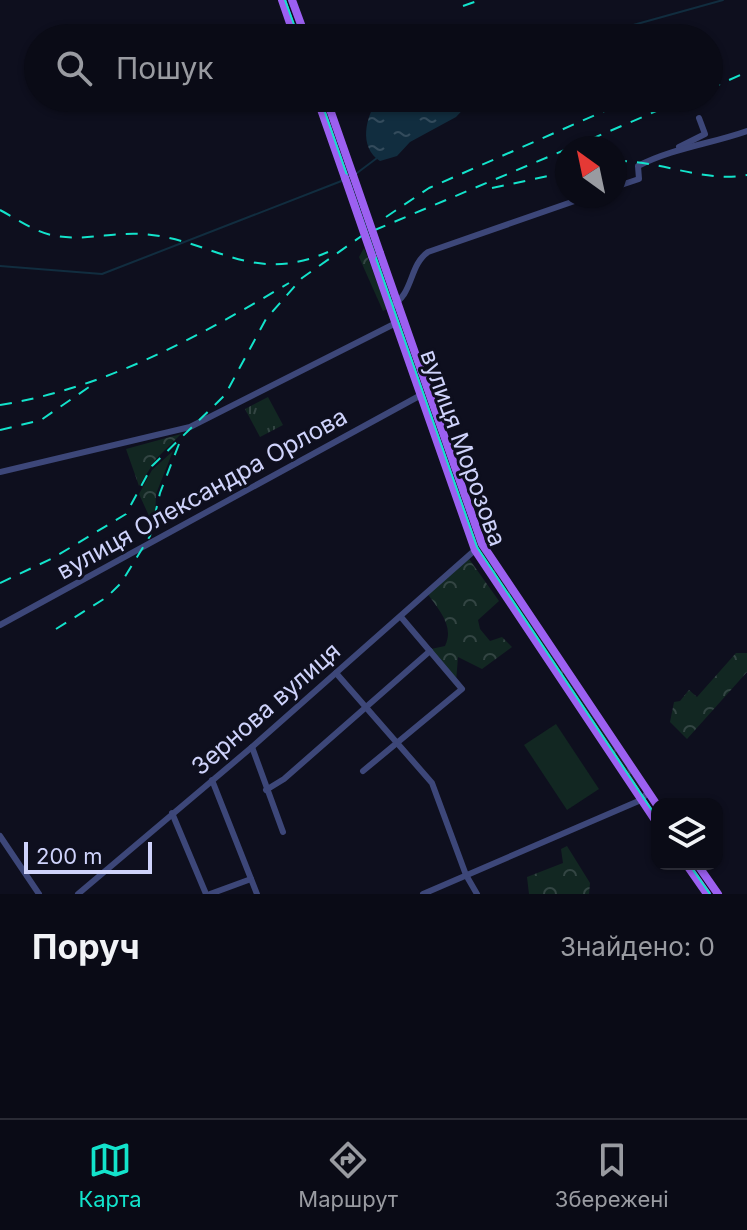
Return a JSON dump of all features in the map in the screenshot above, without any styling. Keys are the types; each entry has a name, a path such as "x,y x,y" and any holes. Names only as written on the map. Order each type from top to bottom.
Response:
{"main road":[{"path":"282,0 290,24"},
{"path":"292,0 301,24"},
{"name":"вулиця Морозова","path":"323,112 349,176"},
{"name":"вулиця Морозова","path":"330,112 349,176 473,533 475,550 651,814"},
{"name":"вулиця Морозова","path":"394,304 396,323 421,395 438,429"},
{"name":"вулиця Морозова","path":"473,533 652,798"},
{"path":"690,870 707,894"},
{"path":"701,870 718,894"}],"street":[{"path":"627,183 639,179 638,166 705,134 699,118"},
{"path":"676,149 717,142 747,131"},
{"path":"394,304 418,262 428,252 555,208"},
{"path":"0,472 190,427 396,323"},
{"name":"вулиця Олександра Орлова","path":"0,625 421,395"},
{"name":"Зернова вулиця","path":"78,894 252,747 475,550"},
{"path":"363,771 462,689 401,617"},
{"path":"266,790 284,779 430,651"},
{"path":"336,673 432,783 466,875 477,894"},
{"path":"252,747 283,832"},
{"path":"212,780 257,894"},
{"path":"423,894 641,800 648,792"},
{"path":"172,813 208,894 251,879"},
{"path":"0,836 39,894"}],"green space":[{"path":"364,248 387,309 383,311 359,257"},
{"path":"268,397 283,425 260,437 245,409"},
{"path":"181,434 156,459 139,486 126,449"},
{"path":"173,451 156,494 155,519 150,518 139,494 152,470"},
{"path":"476,535 641,788 637,791 471,537"},
{"path":"467,556 499,601 478,620 480,629 490,641 502,637 512,647 482,669 458,657 456,682 431,649 445,646 448,632 444,618 427,593"},
{"path":"736,653 747,653 747,672 687,739 670,722 674,702 680,701 689,690 697,697"},
{"path":"556,724 599,789 567,810 524,745"},
{"path":"567,846 590,883 589,894 529,894 527,877 563,863 561,849"}],"water":[{"path":"461,112 410,142 397,156 380,161 373,155 367,140 370,114"}],"waterway":[{"path":"637,24 723,0"},
{"path":"357,173 377,158"},
{"path":"0,266 102,274 344,180"}],"tram line":[{"path":"285,0 294,24"},
{"path":"325,112 477,547 651,809"},
{"path":"693,870 710,894"}],"railway":[{"path":"463,6 480,0"},
{"path":"723,83 747,72"},
{"path":"386,217 429,188 602,112"},
{"path":"598,136 654,112"},
{"path":"0,583 53,558 126,514 152,466 225,395 266,319 302,278 363,235 555,154"},
{"path":"627,162 714,176 747,175"},
{"path":"492,188 555,175"},
{"path":"0,210 34,229 56,236 77,238 142,234 254,263 301,261 328,252"},
{"path":"0,405 77,386 150,358 289,283"},
{"path":"0,430 41,420 92,385"},
{"path":"56,629 107,597 121,583 150,536 160,493 179,444"}]}
